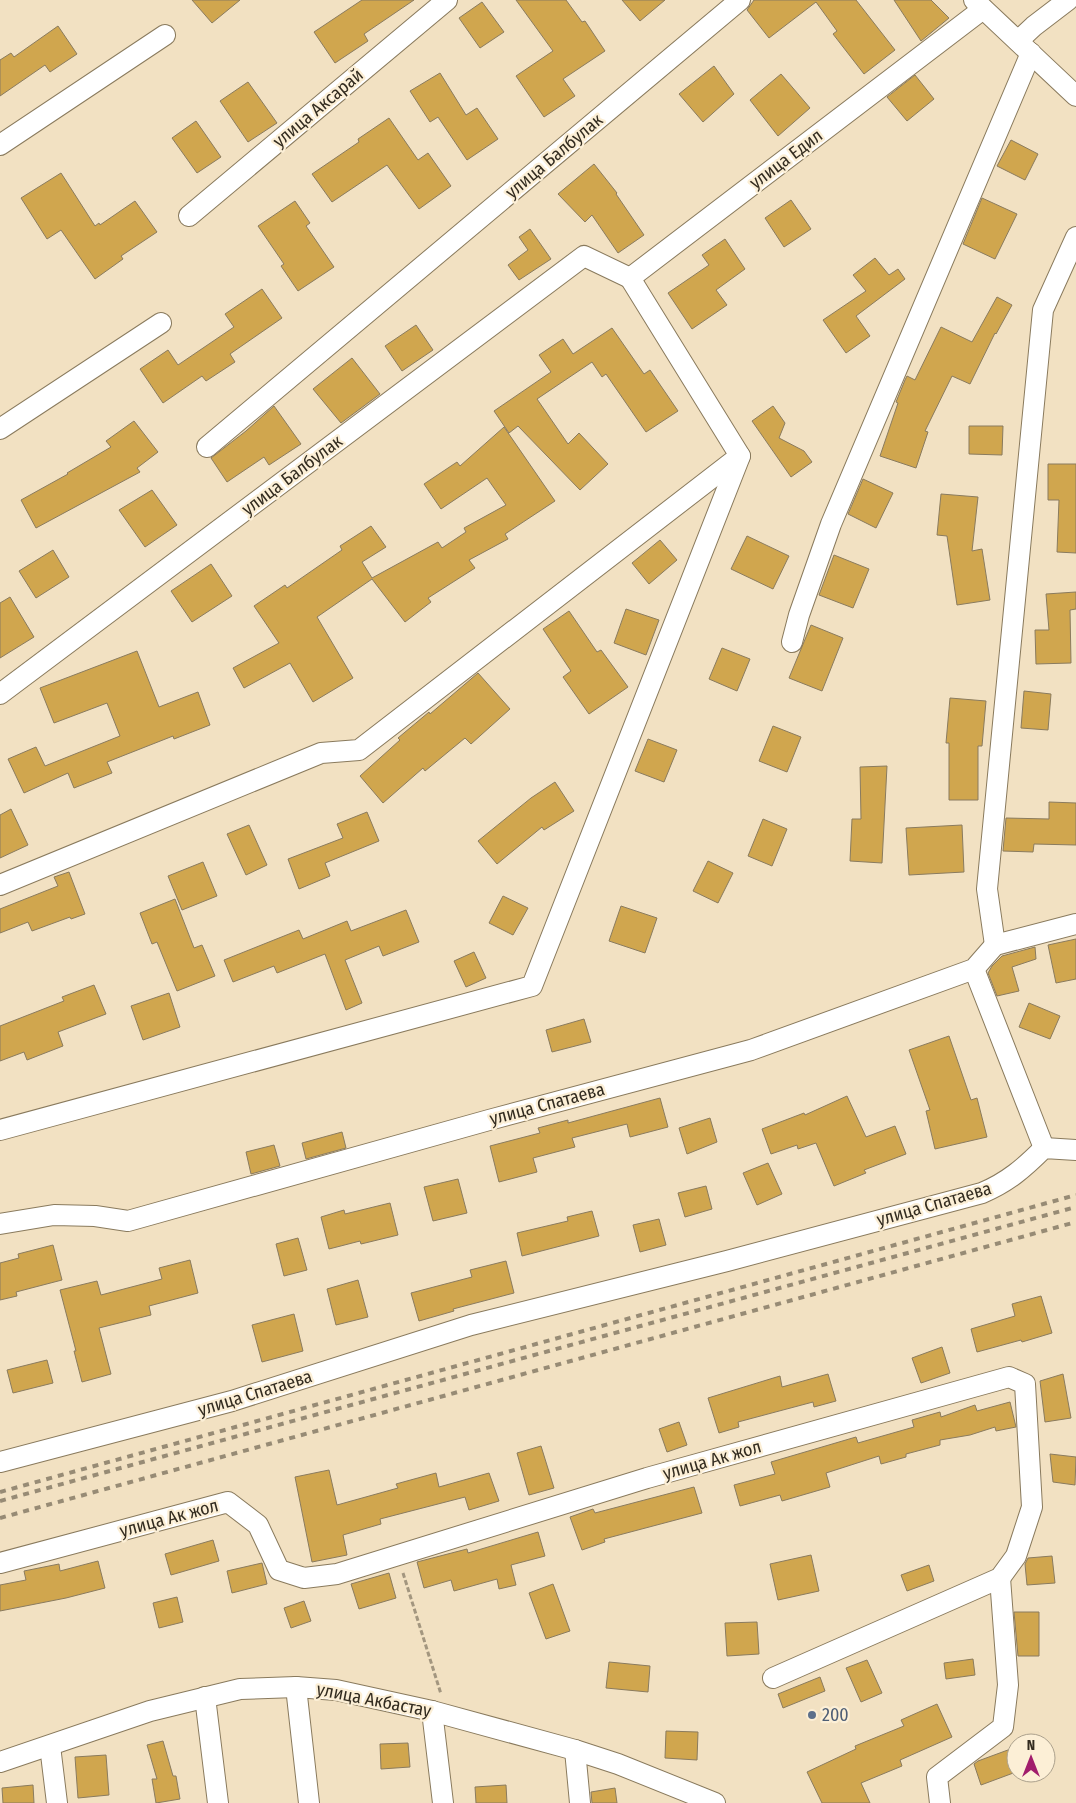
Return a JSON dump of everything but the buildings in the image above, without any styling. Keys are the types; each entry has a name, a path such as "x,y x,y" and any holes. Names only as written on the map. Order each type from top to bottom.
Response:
{"street":[{"name":"улица Аксарай","path":"189,216 447,0"},
{"name":"улица Балбулак","path":"207,447 740,0"},
{"path":"792,642 799,615 830,524 1034,26 1068,0"},
{"path":"979,4 1076,96"},
{"name":"улица Едил","path":"630,278 979,4"},
{"path":"0,145 165,35"},
{"path":"1076,237 1044,310 987,888 995,945 1076,924"},
{"name":"улица Балбулак","path":"0,694 584,256 630,278"},
{"path":"630,278 740,456"},
{"path":"0,429 161,323"},
{"path":"0,885 320,753 359,750 740,456"},
{"path":"0,1130 532,986 740,456"},
{"name":"улица Спатаева","path":"0,1224 54,1215 95,1216 128,1221 488,1120 751,1050 974,969 995,945"},
{"path":"974,969 1044,1148 1076,1150"},
{"name":"улица Спатаева","path":"0,1462 232,1401 471,1325 726,1261 982,1192 1002,1184 1024,1168 1044,1148"},
{"name":"улица Ак жол","path":"0,1562 228,1502 258,1525 280,1570 304,1578 337,1574 647,1478 1009,1377 1025,1384 1032,1507 1016,1556 1000,1578"},
{"path":"773,1678 1000,1578 1008,1685 1003,1727 937,1777 940,1803"},
{"path":"296,1687 309,1803"},
{"name":"улица Акбастау","path":"0,1762 150,1711 205,1697 240,1689 296,1687 336,1690 440,1713 574,1750 618,1764 712,1802"},
{"path":"205,1697 218,1803"},
{"path":"440,1713 442,1803"},
{"path":"50,1746 56,1803"},
{"path":"574,1750 580,1803"}],"path":[{"path":"397,1556 421,1629 440,1713"}],"railway":[{"path":"0,1492 1076,1195"},
{"path":"0,1501 1076,1207"},
{"path":"0,1518 1076,1222"}],"place":[{"name":"200","path":"812,1715"}]}
